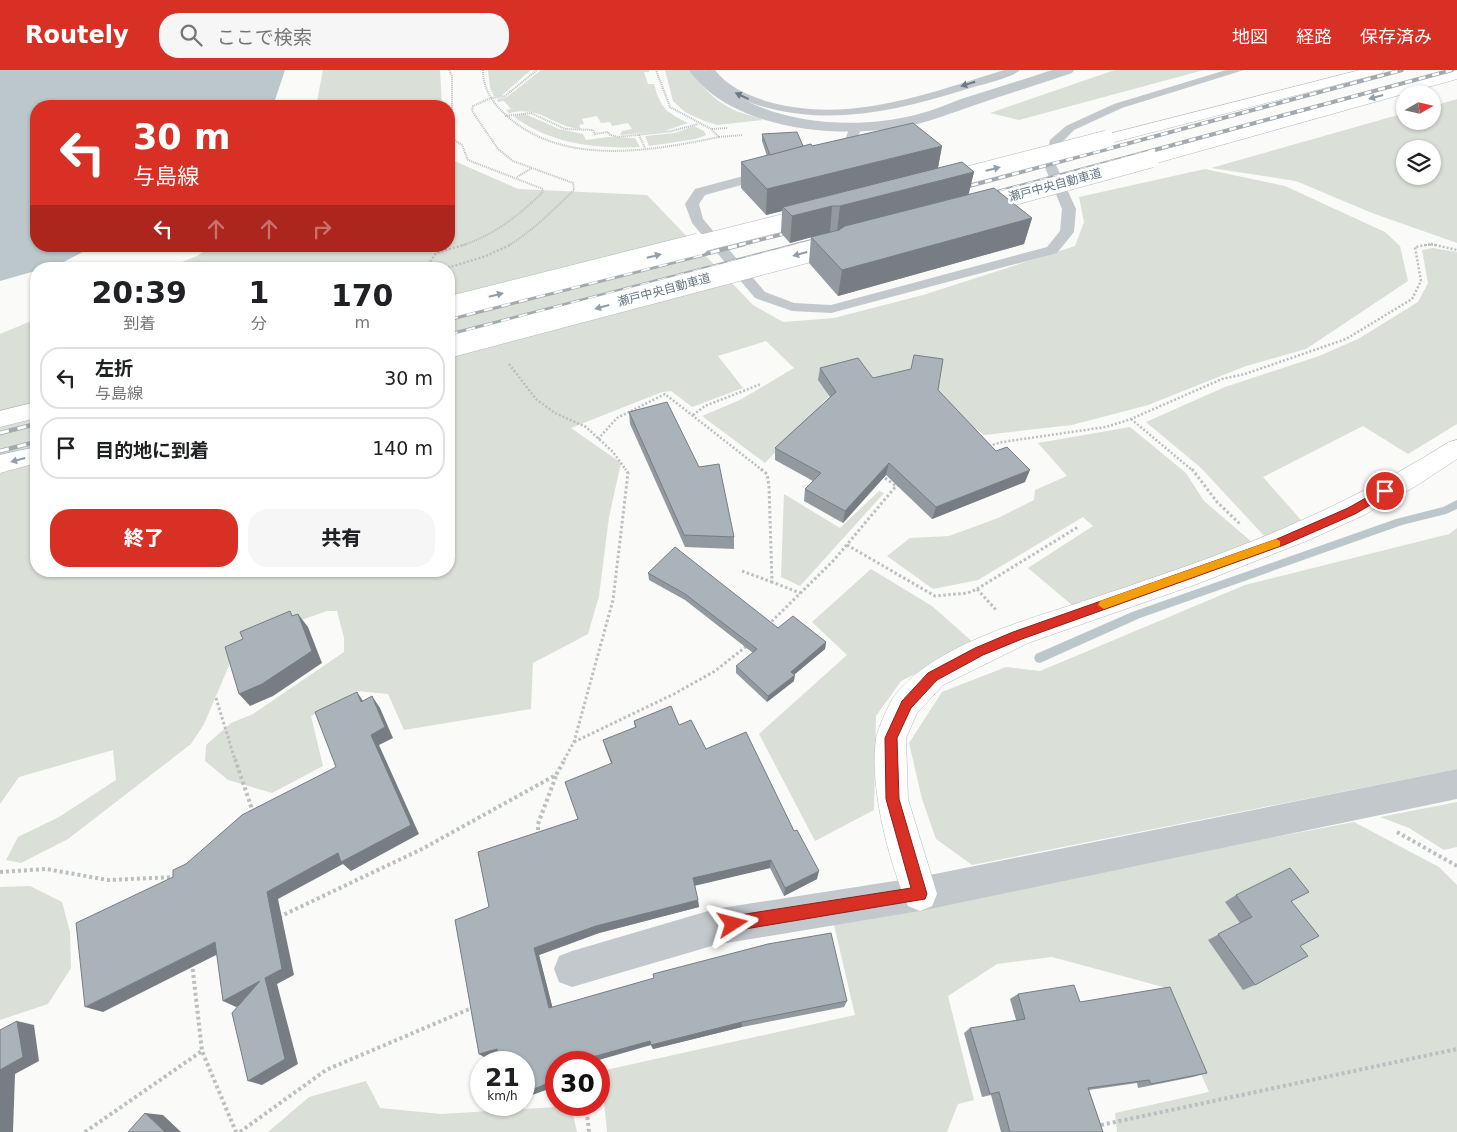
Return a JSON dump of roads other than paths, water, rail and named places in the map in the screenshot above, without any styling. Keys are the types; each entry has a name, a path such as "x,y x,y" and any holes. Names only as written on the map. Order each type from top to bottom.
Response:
{"main road":[{"path":"1107,139 1356,70"},
{"path":"916,188 1377,70"},
{"name":"瀬戸中央自動車道","path":"951,213 1457,74"},
{"path":"1441,93 1457,88"},
{"path":"1151,159 1290,132 1396,105"},
{"path":"455,305 830,211"},
{"name":"瀬戸中央自動車道","path":"455,345 865,237"},
{"path":"0,419 30,412"},
{"path":"920,894 892,799 891,738 906,704 933,676 979,652 1018,635 1266,547 1352,511 1457,448"},
{"path":"0,464 30,456"}],"street":[{"path":"696,70 717,92 733,103 751,111 794,120 856,126 906,122 1067,70"},
{"path":"572,969 715,927 920,894 1457,784"}],"lane":[{"path":"709,70 724,85 754,101 771,107 822,113 857,112 896,106 1015,70"},
{"path":"781,170 700,192 692,204 697,220 760,295 792,307 830,309 1052,250 1067,232 1068,209 1050,165 1054,143 1070,128 1118,106 1194,81 1239,70"},
{"path":"818,161 837,156 848,148 856,126"}],"waterway":[{"path":"1040,658 1136,615 1400,522 1446,510 1457,504"}],"railway":[{"path":"958,189 1402,70"},
{"path":"986,195 1452,70"},
{"path":"739,245 795,231"},
{"path":"796,245 824,238"},
{"path":"455,317 744,244"},
{"path":"455,333 801,244"},
{"path":"0,433 30,426"},
{"path":"0,451 30,444"}]}
